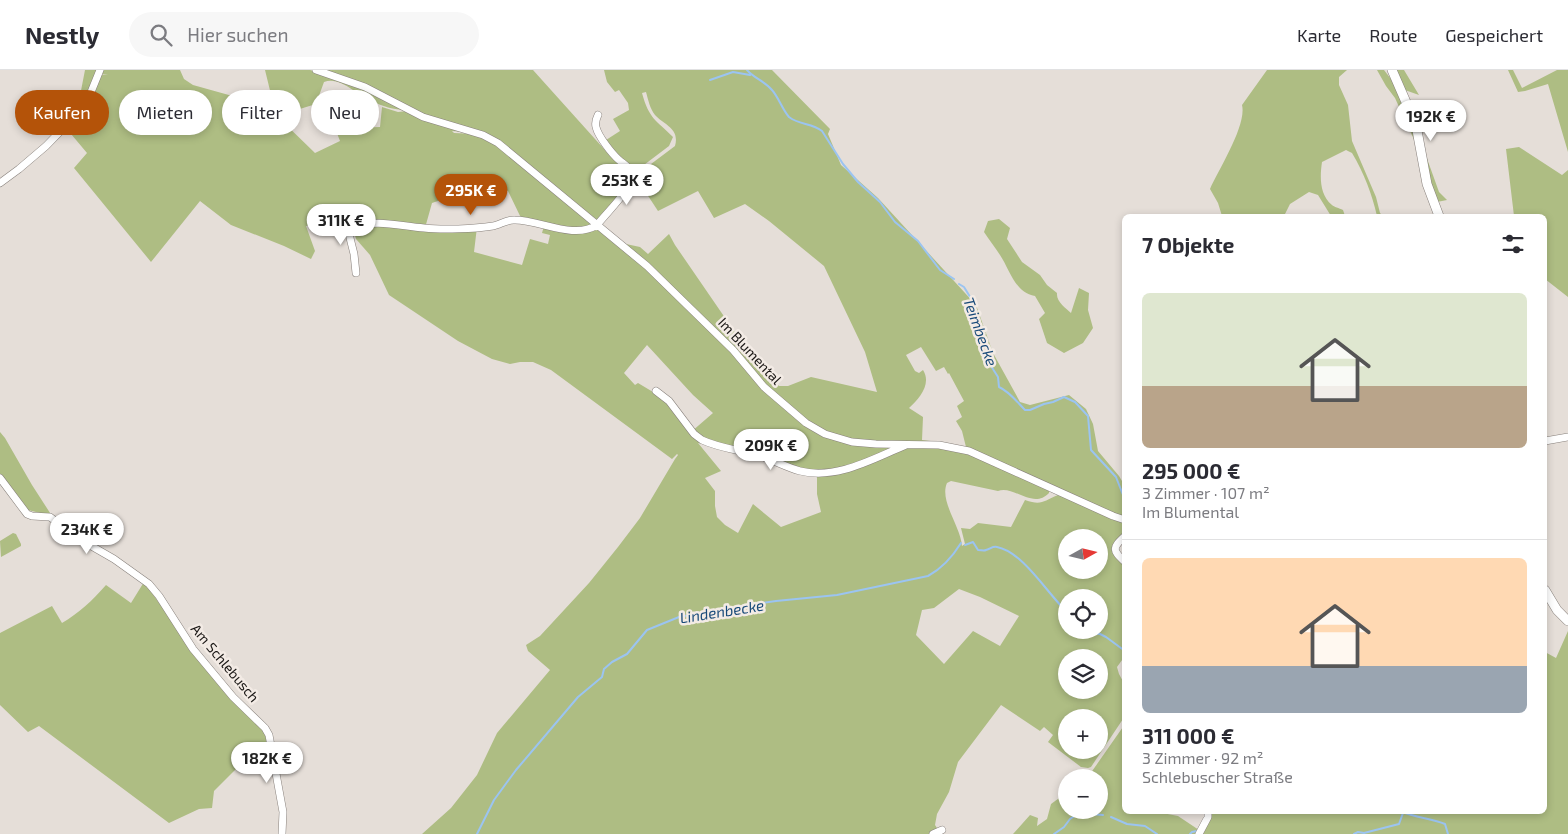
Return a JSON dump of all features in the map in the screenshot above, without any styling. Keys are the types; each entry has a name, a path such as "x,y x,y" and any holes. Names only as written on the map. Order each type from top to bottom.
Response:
{"street":[{"path":"0,183 46,146 81,110 89,97 100,70"},
{"name":"Im Blumental","path":"316,70 365,86 423,117 483,135 498,143 627,248 671,288 733,350 764,386 806,423 825,434 842,440 876,444 939,445 969,451 1122,519"},
{"path":"1386,70 1396,79"},
{"path":"1392,70 1416,125 1427,184 1438,214"},
{"path":"356,273 349,232 352,227 363,223 387,223 425,229 493,226 515,220 574,231 588,230 597,225 622,195 634,174 614,154 596,129 598,115"},
{"name":"Im Blumental","path":"656,391 669,401 694,434 702,440 775,460 800,471 825,473 853,468 908,445"},
{"path":"1547,441 1568,437"},
{"name":"Am Schlebusch","path":"0,478 27,514 55,520 81,540 114,559 149,584 159,596 193,649 233,697 268,731 284,812 282,834"},
{"path":"1122,539 1114,548 1115,552 1122,559"},
{"path":"1547,593 1557,610 1568,622"},
{"path":"1199,834 1208,814"},
{"path":"933,834 942,830"}],"green space":[{"path":"85,70 98,70 90,90 81,90"},
{"path":"101,70 180,70 184,79 193,85 211,90 119,90 119,135 212,135 212,90 222,93 222,135 297,135 315,153 340,141 338,135 379,135 382,107 398,112 408,111 466,132 452,131 454,133 475,134 495,143 592,224 582,230 522,220 508,191 496,184 482,186 432,203 425,228 387,222 351,222 306,226 315,251 311,259 231,225 200,201 151,262 74,168 87,153 72,135 109,135 109,90 90,90 100,75 108,74 100,74"},
{"path":"265,70 310,70 345,81 364,90 353,90 336,82 324,82 321,90 311,90 311,106 301,109 301,90 270,90"},
{"path":"321,70 533,70 613,159 628,169 630,176 628,182 618,197 597,220 508,148 437,121 379,96 379,90 366,90"},
{"path":"604,70 772,70 830,129 828,134 841,165 878,198 976,305 993,353 1020,402 1030,405 1069,395 1086,409 1093,424 1098,451 1122,481 1122,517 966,447 962,431 956,421 962,417 957,406 964,401 949,373 944,367 936,371 921,347 906,355 915,371 919,373 923,370 925,375 926,381 923,391 909,408 923,417 922,440 939,442 940,447 972,454 1049,489 1049,493 1043,498 1037,499 1010,491 998,491 951,481 947,483 945,490 946,498 962,546 965,544 961,528 970,529 978,523 1011,527 1025,500 1039,503 1058,495 1122,521 1122,537 1113,545 1122,560 1122,660 1117,667 1122,680 1122,720 1108,742 1108,709 1058,709 1058,750 1048,742 1053,735 1044,727 1040,731 1001,705 958,762 949,792 937,814 935,825 941,834 422,834 451,808 477,775 497,733 550,670 528,651 526,645 540,636 589,583 618,547 640,518 678,455 672,459 551,370 533,362 510,364 492,359 458,341 389,295 370,255 356,239 353,228 368,225 477,227 474,252 522,265 530,239 548,244 550,235 542,233 544,226 584,232 598,230 626,244 640,247 648,254 669,234 754,360 779,386 788,386 811,377 877,392 865,352 824,266 745,204 714,218 698,191 658,211 635,176 675,146 675,135 653,113 646,92 642,93 650,114 673,137 669,146 636,171 611,148 606,140 620,131 613,119 629,110 628,103 619,90 615,92 607,82","holes":["647,345 693,395 713,413 691,432 663,398 638,383 635,385 624,373","698,443 817,474 817,494 821,512 781,527 753,504 738,533 725,525 717,517 715,491 705,478 721,471","959,589 1019,616 1000,646 973,631 944,664 916,635 922,610 934,608"]},
{"path":"1267,70 1347,70 1339,77 1339,85 1348,105 1352,141 1376,197 1381,214 1376,214 1360,168 1352,153 1346,150 1322,162 1321,173 1321,185 1325,196 1333,206 1343,210 1344,214 1330,214 1318,195 1309,192 1290,204 1285,214 1221,214 1210,189 1236,135 1242,114 1242,105"},
{"path":"1377,70 1384,70 1394,83 1413,127 1416,144 1395,98"},
{"path":"1395,70 1404,70 1419,95 1402,89"},
{"path":"1508,70 1513,70 1522,88 1557,70 1568,70 1568,152 1548,84 1518,92"},
{"path":"379,97 406,110 393,108 379,104"},
{"path":"1519,147 1562,175 1568,170 1568,297 1547,281 1547,214 1514,214 1506,149"},
{"path":"1425,153 1439,192 1447,200 1437,202 1432,190"},
{"path":"999,219 1010,228 1007,239 1022,262 1040,275 1047,285 1057,293 1060,302 1071,313 1079,288 1089,293 1088,310 1093,328 1083,343 1064,353 1047,343 1039,319 1045,313 1035,296 1028,294 1018,286 984,232 988,221"},
{"path":"0,432 52,516 28,510 0,476"},
{"path":"13,533 16,534 21,546 1,557 0,541"},
{"path":"144,582 185,639 265,730 269,745 262,746 214,791 212,808 199,809 169,823 39,726 28,732 0,705 0,633 52,606 62,623 85,606 106,585 131,603"},
{"path":"1568,631 1568,834 1200,834 1208,814 1547,814 1547,653 1556,658"},
{"path":"1122,728 1122,814 1168,814 1178,816 1199,830 1198,834 1013,834 1030,815 1038,818 1037,826 1047,819 1051,804 1058,799 1058,819 1108,819 1108,769 1094,769 1101,759 1108,759 1108,748"},
{"path":"1070,759 1096,759 1091,767 1081,767"}],"waterway":[{"name":"Teimbecke","path":"747,70 772,90 789,117 822,131 843,164 858,182 880,202 895,222 918,241 940,270 954,279"},
{"path":"710,80 733,72 750,75"},
{"name":"Teimbecke","path":"959,284 964,287 972,300 969,306 975,319 981,325 985,344 989,349 991,366 998,377 999,387 1010,394 1025,410 1030,410 1064,397 1075,402 1088,416 1091,450 1116,477 1122,492"},
{"name":"Lindenbecke","path":"965,545 973,542 978,550 988,550 994,547 1007,550 1034,574 1058,602"},
{"name":"Lindenbecke","path":"477,834 494,800 516,770 578,697 602,677 604,669 627,654 647,630 679,617 776,601 837,595 928,576 938,570 961,543"},
{"name":"Lindenbecke","path":"1108,638 1122,649"},
{"path":"1354,834 1399,824 1403,814"},
{"name":"Lindenbecke","path":"1409,814 1445,824 1448,834"},
{"path":"1111,817 1127,824 1145,826 1157,834"},
{"path":"1054,834 1064,827 1070,819"},
{"path":"1190,834 1197,831"}]}
